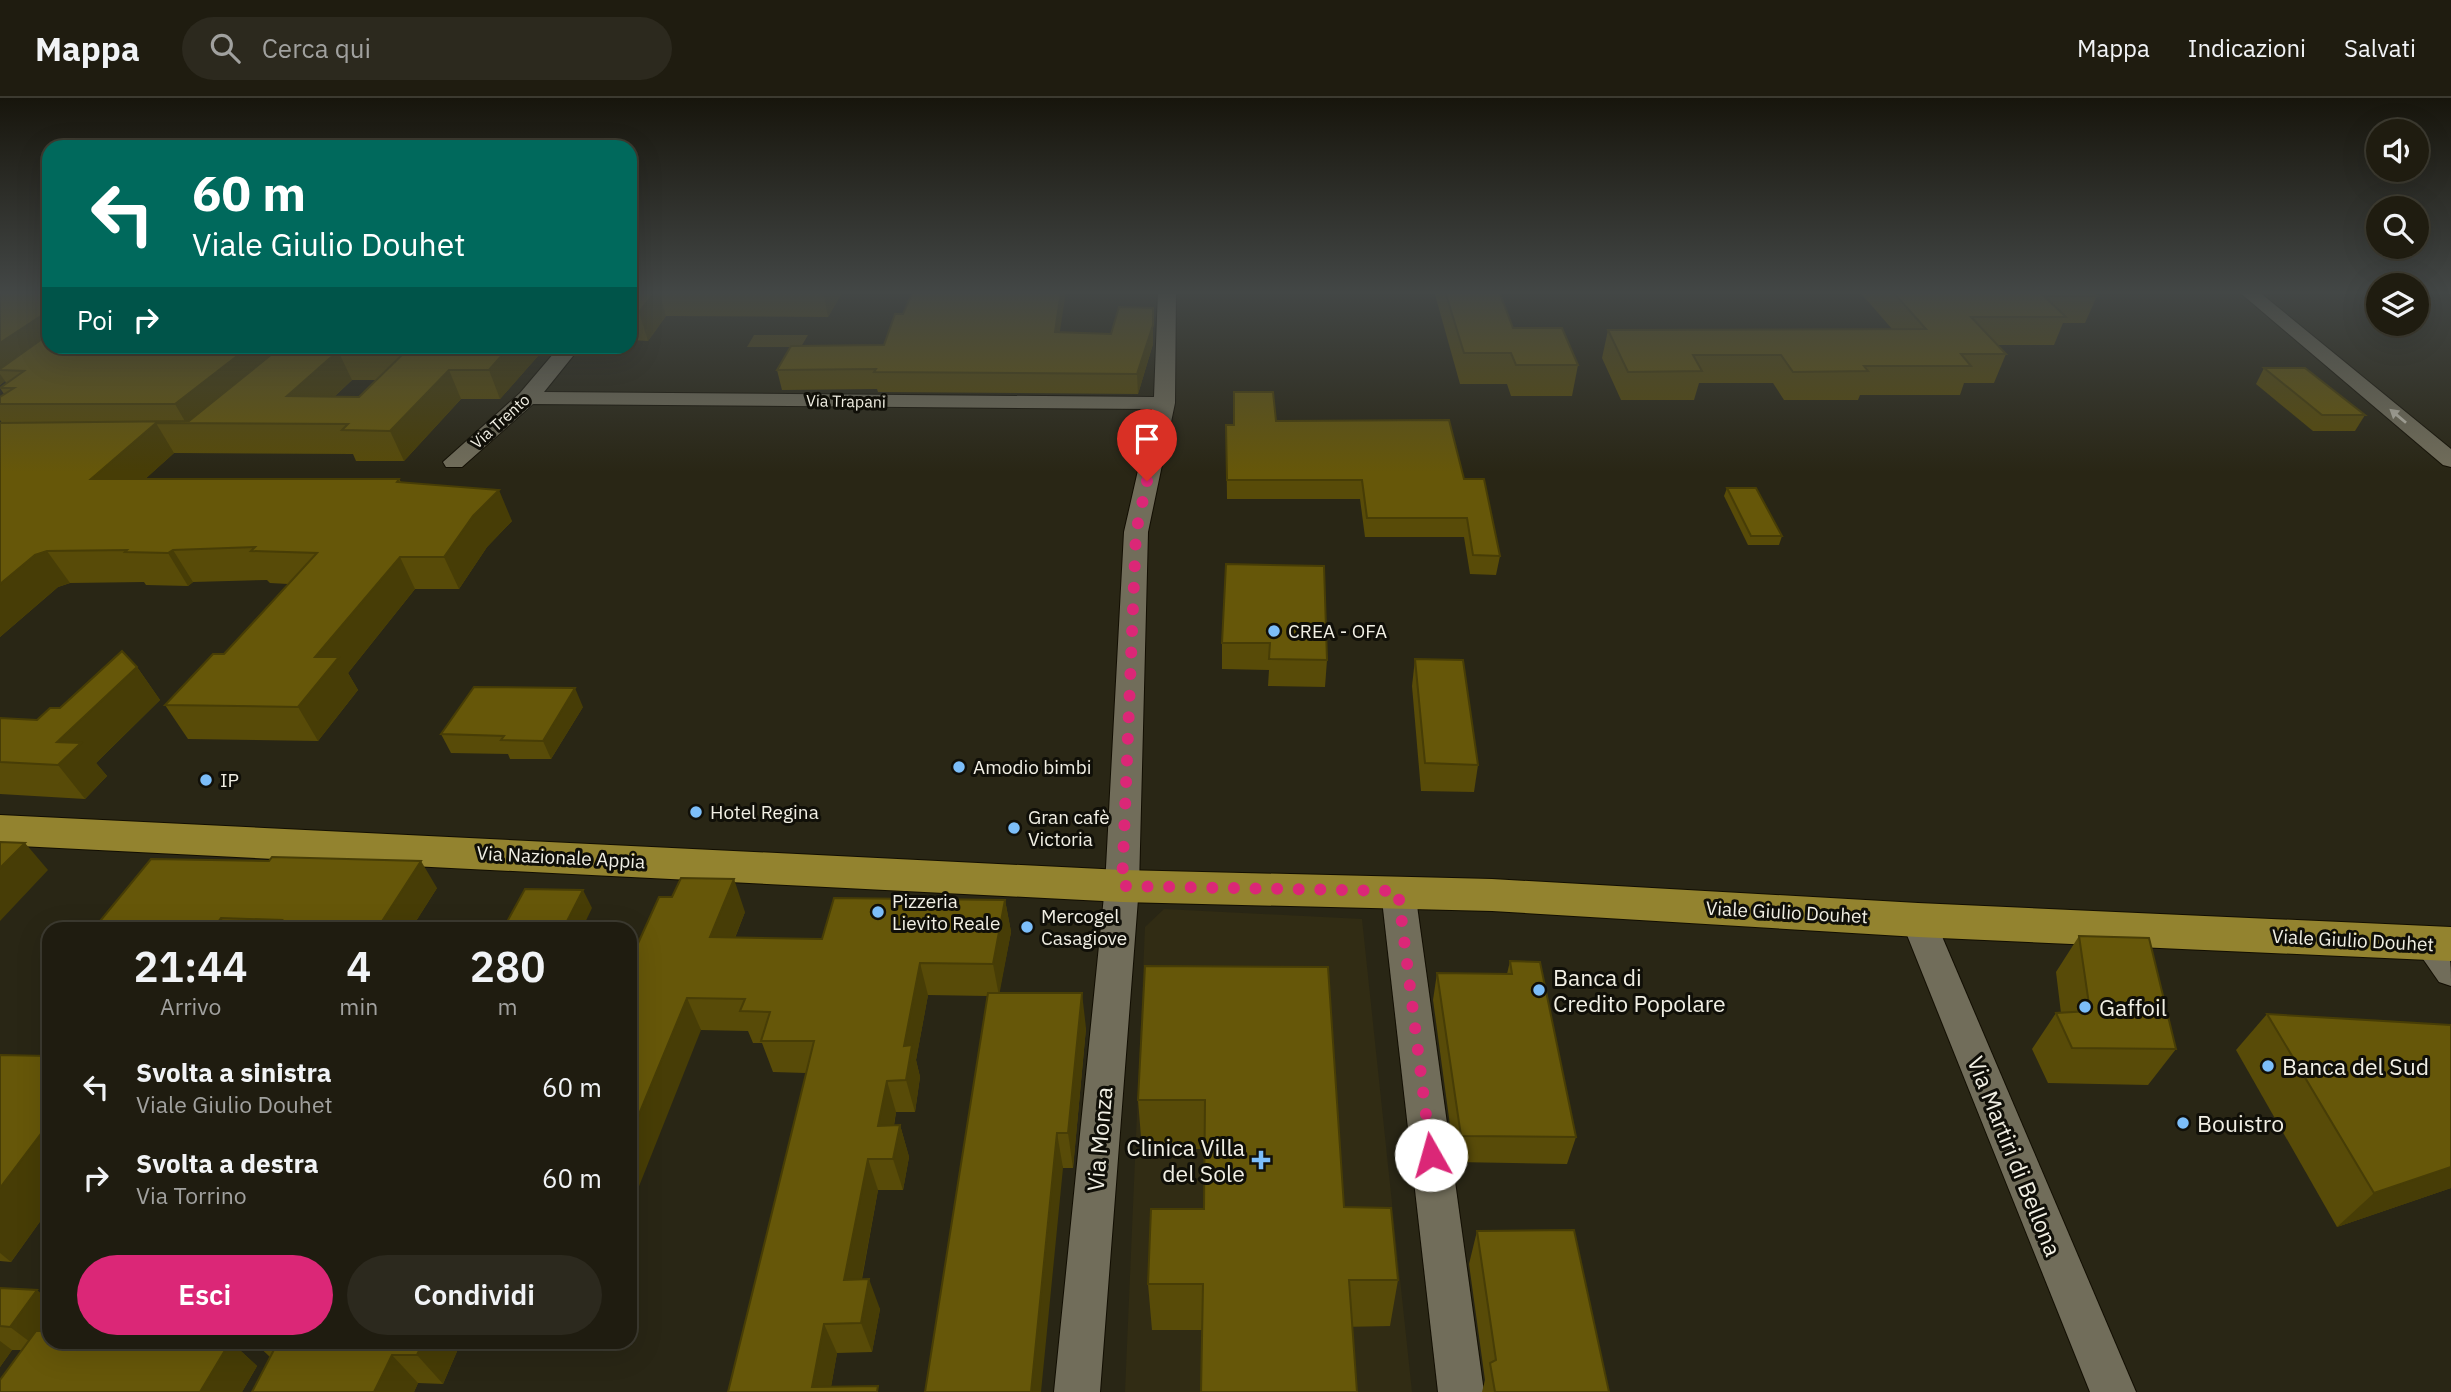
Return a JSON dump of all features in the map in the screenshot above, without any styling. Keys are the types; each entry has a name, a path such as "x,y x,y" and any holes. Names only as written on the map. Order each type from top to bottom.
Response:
{"main road":[{"name":"Via Nazionale Appia","path":"0,830 1122,886"},
{"name":"Viale Giulio Douhet","path":"1122,886 1398,891 2444,953"}],"street":[{"name":"Via Monza","path":"1077,1392 1122,886 1136,532 1164,404 1165,351"},
{"path":"2320,351 2451,460"},
{"name":"Via Trento","path":"454,463 528,398 564,354"},
{"name":"Via Trapani","path":"528,398 1164,404"},
{"path":"1398,891 1461,1392"},
{"name":"Via Martiri di Bellona","path":"1918,920 2113,1392"}],"shaded area":[{"name":"Clinica Villa del Sole","path":"1164,909 1362,919 1412,1392 1125,1392 1145,927"}],"building":[{"path":"25,351 42,351 42,354 240,354 175,404 0,404 0,397 14,388 0,388 24,371 0,369"},
{"path":"788,351 1144,351 1137,374 777,370"},
{"path":"1572,351 1578,365 1516,365 1511,353 1464,353"},
{"path":"1618,351 2004,351 2006,354 1961,354 1971,366 1864,366 1868,371 1793,372 1781,355 1693,355 1702,371 1628,372"},
{"path":"272,354 335,354 287,396 359,397 403,354 503,354 489,370 449,370 390,431 342,430 348,424 156,423 91,479 399,479 397,482 499,490 473,516 444,557 400,557 315,657 339,657 298,707 165,705 213,654 224,654 317,553 251,551 255,547 173,550 168,553 125,552 127,550 47,551 35,555 0,584 0,423 189,421"},
{"path":"2264,368 2305,368 2365,415 2322,415"},
{"path":"1234,392 1273,392 1276,421 1449,420 1464,479 1484,479 1500,556 1473,555 1467,518 1367,518 1362,480 1227,480 1226,425 1234,425"},
{"path":"1727,488 1756,488 1782,536 1751,536"},
{"name":"CREA - OFA","path":"1226,564 1324,566 1327,660 1269,659 1270,643 1222,643"},
{"path":"122,651 137,667 57,742 81,743 58,765 0,762 0,718 37,720 50,708 60,708"},
{"path":"1415,659 1463,660 1478,765 1425,763"},
{"path":"474,687 575,688 543,741 501,740 504,736 441,734"},
{"path":"0,842 25,843 0,868"},
{"path":"272,857 421,861 382,922 281,922 282,920 221,918 218,922 100,921 151,859 269,861"},
{"path":"681,878 734,879 710,937 822,939 834,898 1005,900 993,964 920,963 904,1046 912,1045 906,1080 887,1081 878,1126 900,1125 893,1159 868,1159 844,1280 869,1279 861,1323 824,1324 812,1387 878,1386 877,1392 728,1392 814,1041 761,1041 770,1012 740,1011 745,999 687,998 637,1119 637,946 659,897 672,897"},
{"path":"525,889 583,890 567,922 507,922"},
{"path":"2079,936 2149,938 2176,1049 2072,1048 2056,1013 2090,1011"},
{"path":"1510,961 1540,962 1576,1137 1461,1136 1437,973 1512,974"},
{"name":"Clinica Villa del Sole","path":"1145,966 1328,967 1344,1207 1391,1208 1398,1280 1349,1280 1357,1392 1201,1392 1203,1284 1148,1284 1151,1209 1204,1209 1205,1100 1138,1100"},
{"path":"988,993 1082,993 1068,1133 1057,1133 1031,1392 925,1392"},
{"path":"2267,1014 2451,1025 2451,1167 2374,1193"},
{"path":"0,1055 42,1056 42,1132 0,1188"},
{"path":"1574,1230 1609,1392 1495,1392 1490,1363 1496,1360 1477,1231"},
{"path":"0,1288 37,1290 10,1327 0,1326"},
{"path":"36,1331 42,1331 42,1349 226,1349 200,1392 0,1392 0,1380"},
{"path":"274,1349 420,1349 417,1355 392,1355 374,1392 252,1392"}],"place":[{"name":"CREA - OFA","path":"1274,631"},
{"name":"Amodio bimbi","path":"959,767"},
{"name":"IP","path":"206,780"},
{"name":"Hotel Regina","path":"696,812"},
{"name":"Gran cafè Victoria","path":"1014,828"},
{"name":"Pizzeria Lievito Reale","path":"878,912"},
{"name":"Mercogel Casagiove","path":"1027,927"},
{"name":"Banca di Credito Popolare","path":"1539,990"},
{"name":"Gaffoil","path":"2085,1007"},
{"name":"Banca del Sud","path":"2268,1066"},
{"name":"Bouistro","path":"2183,1123"},
{"name":"Clinica Villa del Sole","path":"1261,1160"}],"route":[{"path":"1147,481 1136,532 1122,886 1398,891 1431,1155"}]}
